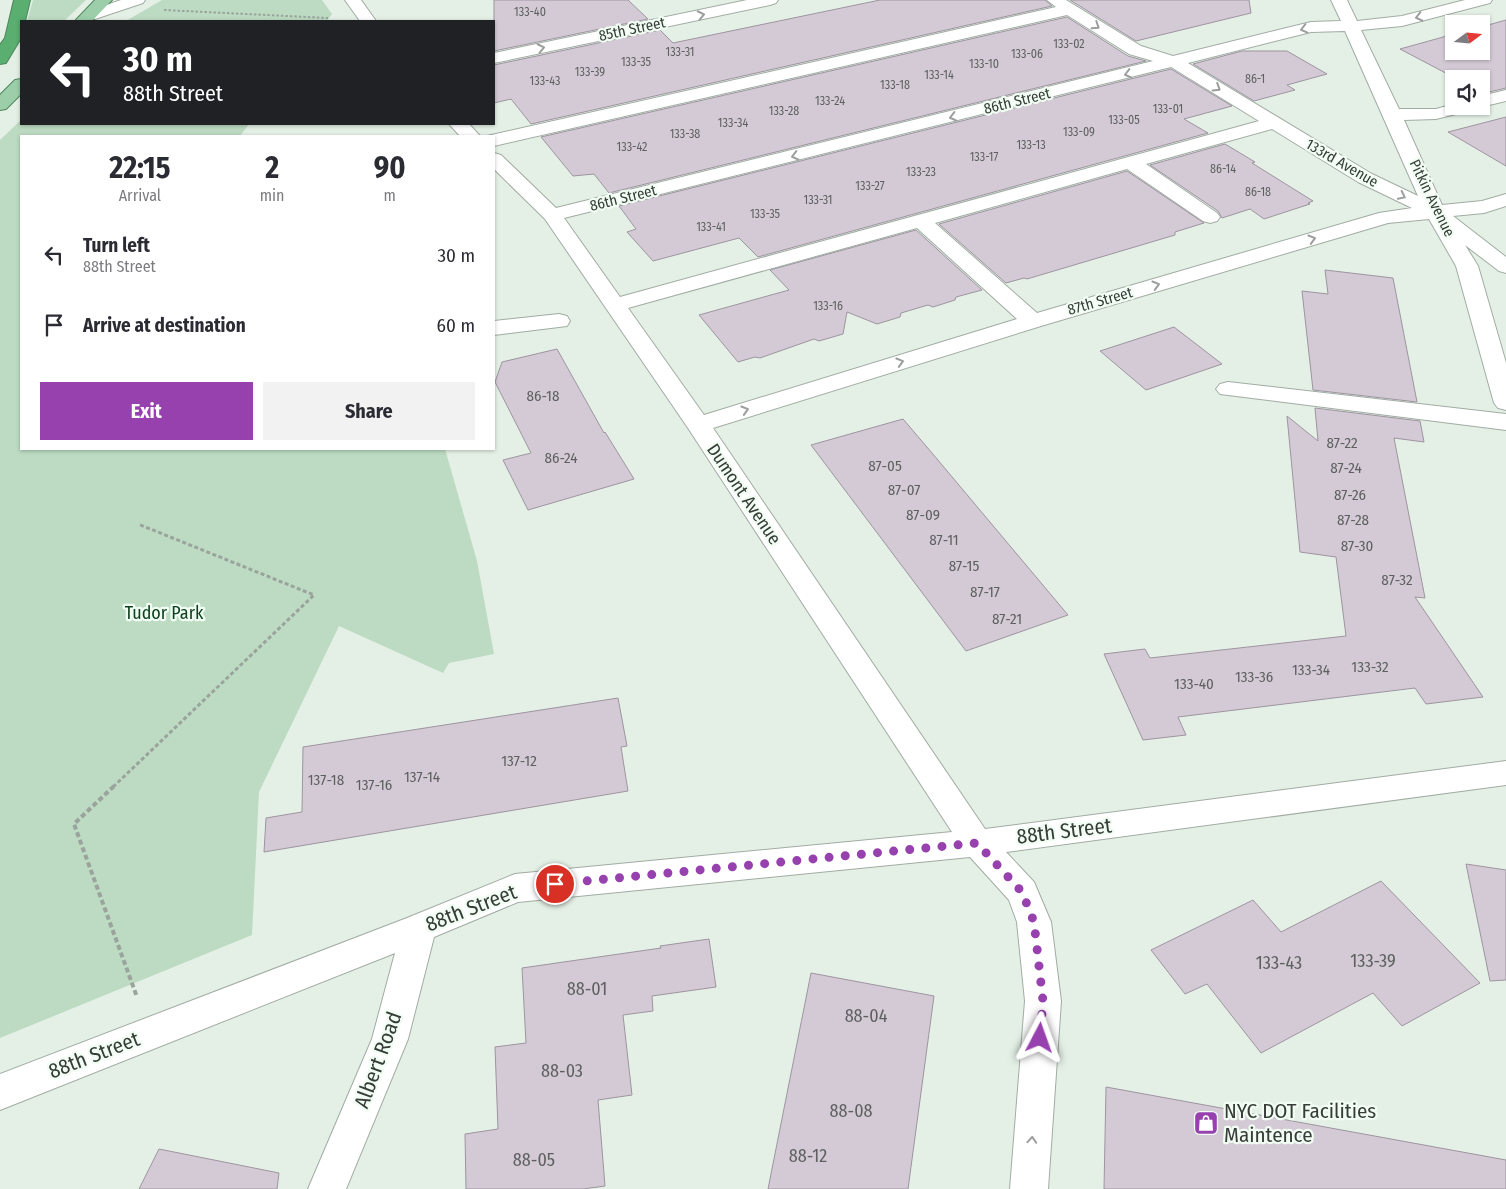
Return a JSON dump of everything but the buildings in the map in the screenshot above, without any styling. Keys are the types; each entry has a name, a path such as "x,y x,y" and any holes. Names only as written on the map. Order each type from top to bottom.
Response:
{"highway":[{"path":"0,59 13,38 22,0"}],"main road":[{"path":"86,18 104,0"},
{"path":"0,105 20,85"}],"street":[{"path":"86,18 137,0"},
{"path":"353,0 367,20"},
{"name":"85th Street","path":"495,58 770,0"},
{"name":"133rd Avenue","path":"1055,0 1077,5 1135,50 1175,62 1365,178 1436,212 1506,266"},
{"name":"Pitkin Avenue","path":"1339,0 1436,212 1467,266 1506,403"},
{"name":"86th Street","path":"552,215 1312,27 1352,26 1402,21 1484,0"},
{"path":"495,140 1077,5"},
{"path":"1490,99 1506,95"},
{"path":"1393,115 1436,114 1445,112"},
{"path":"615,305 1272,122"},
{"path":"459,125 470,135"},
{"name":"Dumont Avenue","path":"495,161 506,185 552,215 698,425 977,843 1022,892 1034,922 1043,1001 1029,1189"},
{"path":"1130,162 1210,217"},
{"name":"87th Street","path":"698,425 1033,321 1386,217 1484,207 1506,200"},
{"path":"920,220 1033,321"},
{"path":"495,328 560,321"},
{"path":"1228,389 1506,422"},
{"name":"88th Street","path":"0,1092 419,928 515,888 977,843 1506,773"},
{"name":"Albert Road","path":"327,1189 390,1038 419,928"}],"path":[{"path":"160,10 328,18"},
{"path":"138,524 314,595 74,824 138,1000"}],"green space":[{"path":"33,0 86,0 65,20 27,20"},
{"path":"162,0 322,0 332,14 328,20 128,20"},
{"name":"Tudor Park","path":"20,121 20,125 248,125 241,135 20,135 20,450 445,450 477,561 494,654 449,663 443,673 339,626 259,792 252,935 0,1038 0,140"}],"place":[{"name":"NYC DOT Facilities Maintence","path":"1206,1123"}],"route":[{"path":"555,884 977,843 1022,892 1034,922 1043,1001 1040,1038"}]}
